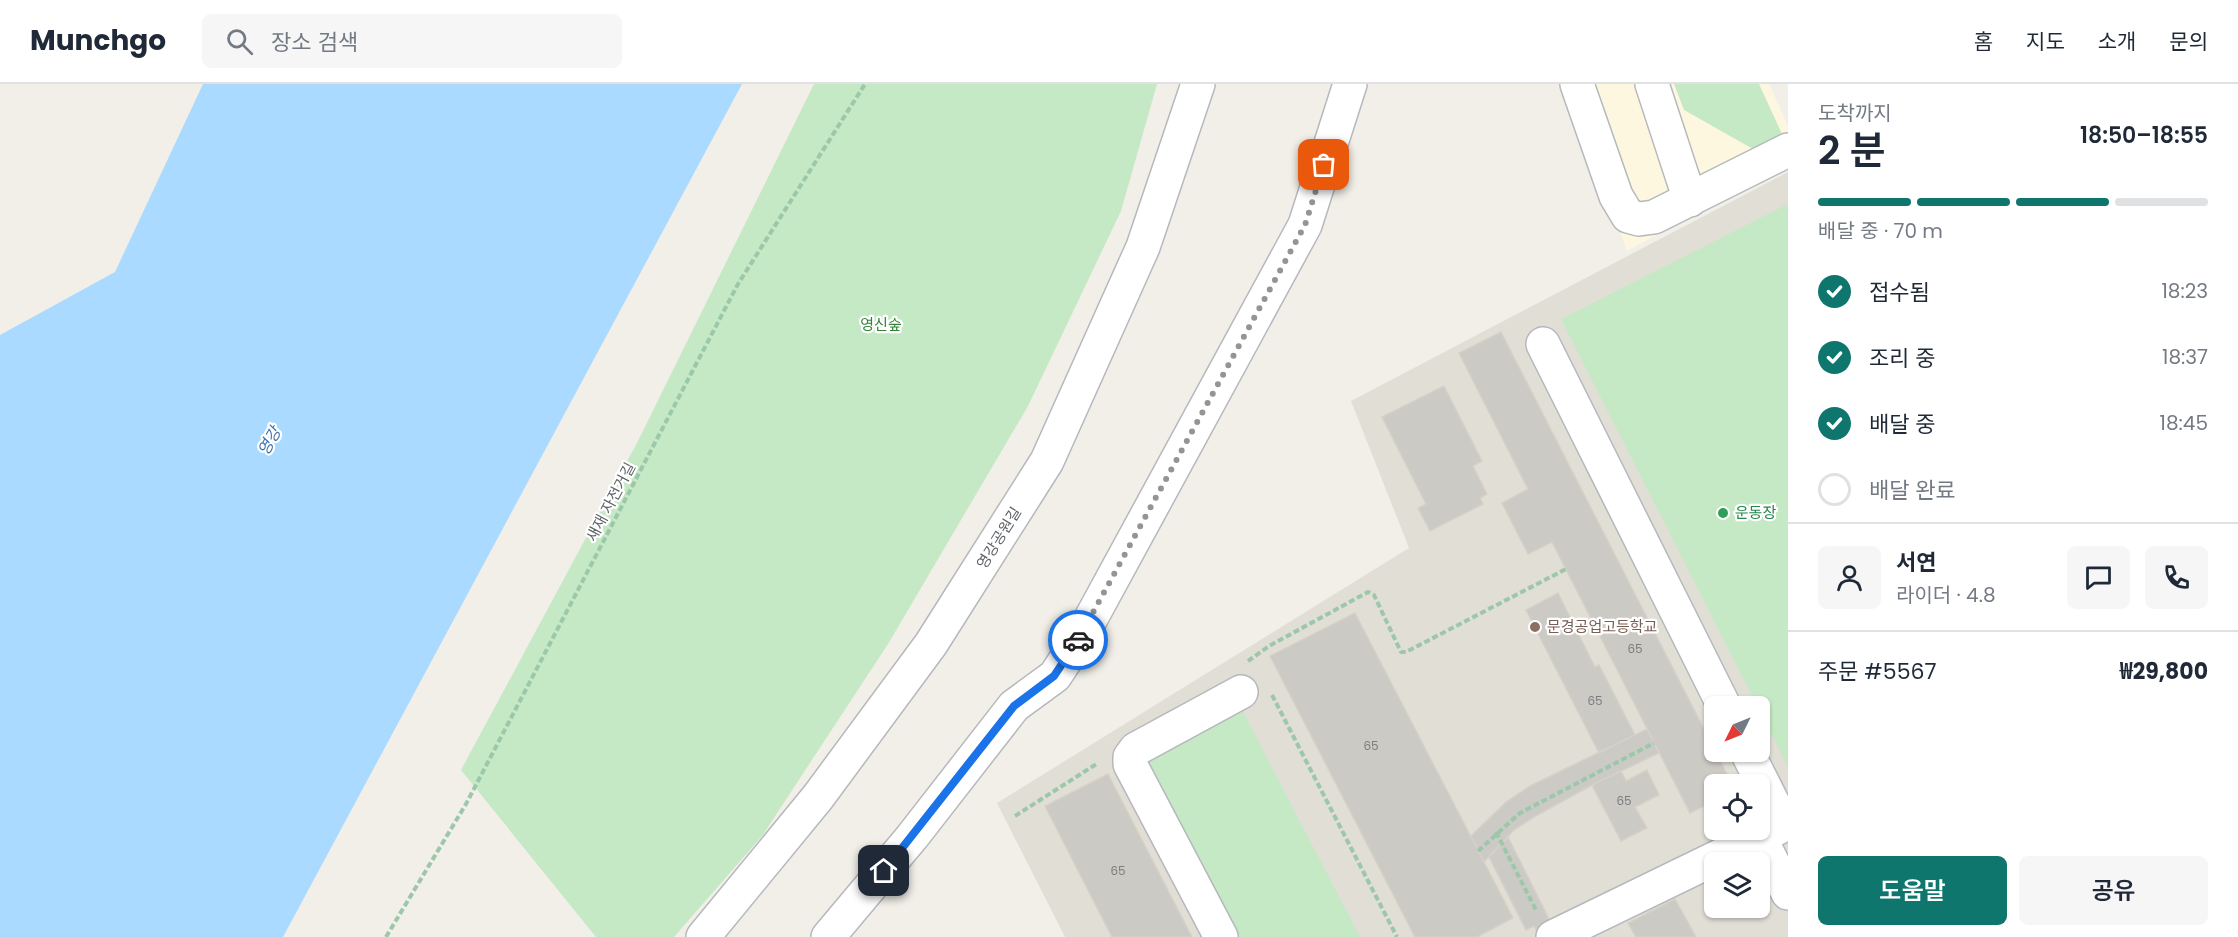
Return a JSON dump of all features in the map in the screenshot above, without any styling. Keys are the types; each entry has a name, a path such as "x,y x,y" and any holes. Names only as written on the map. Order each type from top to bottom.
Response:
{"street":[{"name":"영강공원길","path":"703,937 818,797 931,644 1047,461 1143,247 1198,84"},
{"path":"828,937 912,837 1014,706 1054,676 1083,633 1305,225 1350,84"},
{"path":"1577,84 1620,207 1628,216 1639,219 1680,205 1788,150"},
{"path":"1652,84 1680,205"},
{"path":"1543,344 1719,696"},
{"path":"1221,937 1130,765 1130,757 1136,748 1253,678"},
{"path":"1751,762 1777,828 1788,893"},
{"path":"1547,929 1777,828"}],"path":[{"name":"새재 자전거길","path":"386,937 466,804 738,284 865,84"},
{"path":"1253,657 1368,592 1374,595 1401,652 1406,652 1566,569"},
{"path":"1253,657 1253,678 1397,937"},
{"path":"1253,657 1253,678"},
{"path":"1478,851 1496,832 1520,813 1654,743"},
{"path":"1015,816 1105,759"},
{"path":"1496,832 1547,929"}],"shaded area":[{"path":"1566,84 1769,84 1788,126 1788,163 1627,251"},
{"name":"문경공업고등학교","path":"1788,172 1788,937 1065,937 997,803 1409,548 1351,401"}],"green space":[{"name":"영신숲","path":"814,84 1157,84 1121,211 1028,406 888,644 762,836 674,937 596,937 461,770 638,441"},
{"path":"1674,84 1759,84 1782,134 1753,149 1684,110"},
{"name":"운동장","path":"1788,204 1788,767 1770,731 1770,696 1752,696 1561,319"},
{"path":"1240,706 1360,937 1235,937 1142,757"}],"water":[{"name":"영강","path":"203,84 742,84 283,937 0,937 0,335 115,272"}],"building":[{"path":"1501,332 1704,729 1704,762 1721,762 1727,774 1704,774 1704,806 1690,813 1552,542 1528,554 1502,503 1528,489 1459,353"},
{"path":"1444,386 1482,461 1473,466 1487,494 1480,498 1483,504 1430,531 1418,508 1426,504 1382,417"},
{"path":"1558,593 1595,667 1599,665 1635,735 1599,753 1526,610"},
{"path":"1355,613 1513,918 1477,937 1415,937 1270,656"},
{"path":"1647,729 1659,753 1592,785 1534,817 1514,830 1484,862 1471,836 1506,802 1530,786"},
{"path":"1647,770 1659,795 1635,807 1647,828 1621,841 1592,785 1621,771 1626,781"},
{"path":"1108,774 1192,937 1112,937 1045,806"},
{"path":"1508,837 1558,937 1540,937 1534,926 1526,930 1489,857"},
{"path":"1675,899 1696,937 1636,937 1628,923"}],"way so far":[{"path":"1078,640 1095,612 1102,592 1305,225 1324,165"}],"place":[{"name":"운동장","path":"1723,513"},
{"name":"문경공업고등학교","path":"1535,627"}],"route":[{"path":"884,871 1014,706 1054,676 1078,640"}]}
